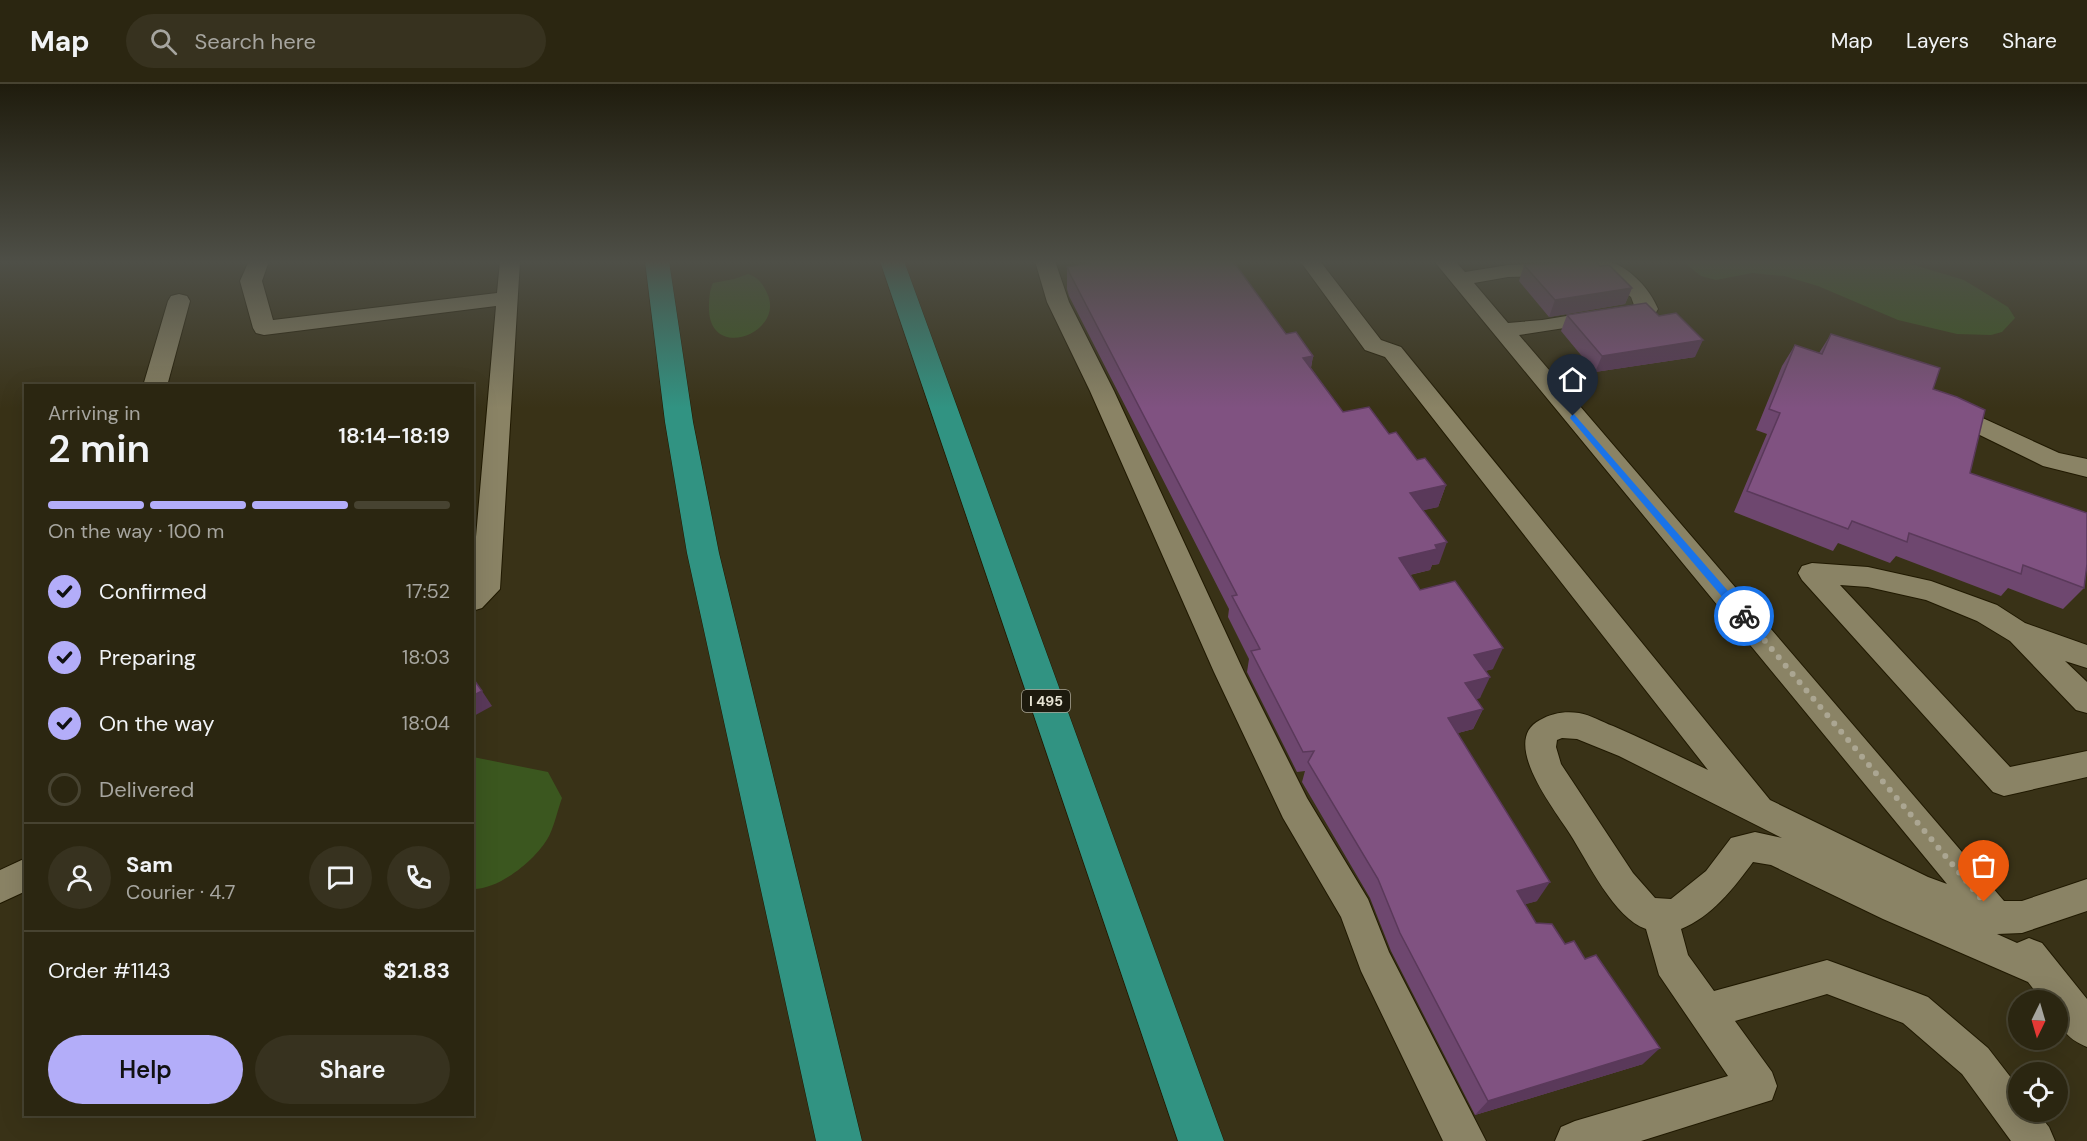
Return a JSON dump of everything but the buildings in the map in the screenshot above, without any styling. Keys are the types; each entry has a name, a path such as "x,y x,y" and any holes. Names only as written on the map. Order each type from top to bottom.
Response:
{"highway":[{"path":"664,310 679,422 705,564 839,1141"},
{"name":"I 495","path":"909,310 1201,1141"}],"street":[{"path":"156,384 176,310"},
{"path":"259,310 264,328 407,310"},
{"path":"479,595 506,310"},
{"path":"1062,310 1102,391 1229,672 1295,808 1356,910 1374,959 1458,1130 1466,1141"},
{"path":"1347,310 1373,345 1393,352 1762,814"},
{"path":"1485,310 2041,970 2087,1028"},
{"path":"1501,330 1542,327 1639,310"},
{"path":"1952,412 2052,460 2087,468"},
{"path":"2087,701 2015,631 1987,613 1931,591 1868,577 1812,573 2004,782 2087,764"},
{"path":"2015,631 2087,657"},
{"path":"2041,970 1902,912 1776,851 1755,847 1743,849 1723,877 1678,914 1660,916 1644,912 1630,897 1546,768 1540,747 1543,733 1558,725 1580,726 1630,747 1919,890 1996,917 2022,917 2087,895"},
{"path":"1755,847 1762,814"},
{"path":"0,886 24,874"},
{"path":"1575,1141 1758,1086 1672,963 1660,916"},
{"path":"1705,1012 1827,977 1915,1010 1975,1061 2035,1141"}],"green space":[{"path":"709,310 769,310 766,319 758,329 746,336 733,338 722,335 713,326"},
{"path":"1875,310 2010,310 2015,318 2002,332 1991,335 1957,334 1898,320"},
{"path":"474,757 548,772 562,798 545,843 517,871 483,888 474,889"}],"way so far":[{"path":"1744,616 1984,902"}],"route":[{"path":"1573,416 1744,616"}]}
